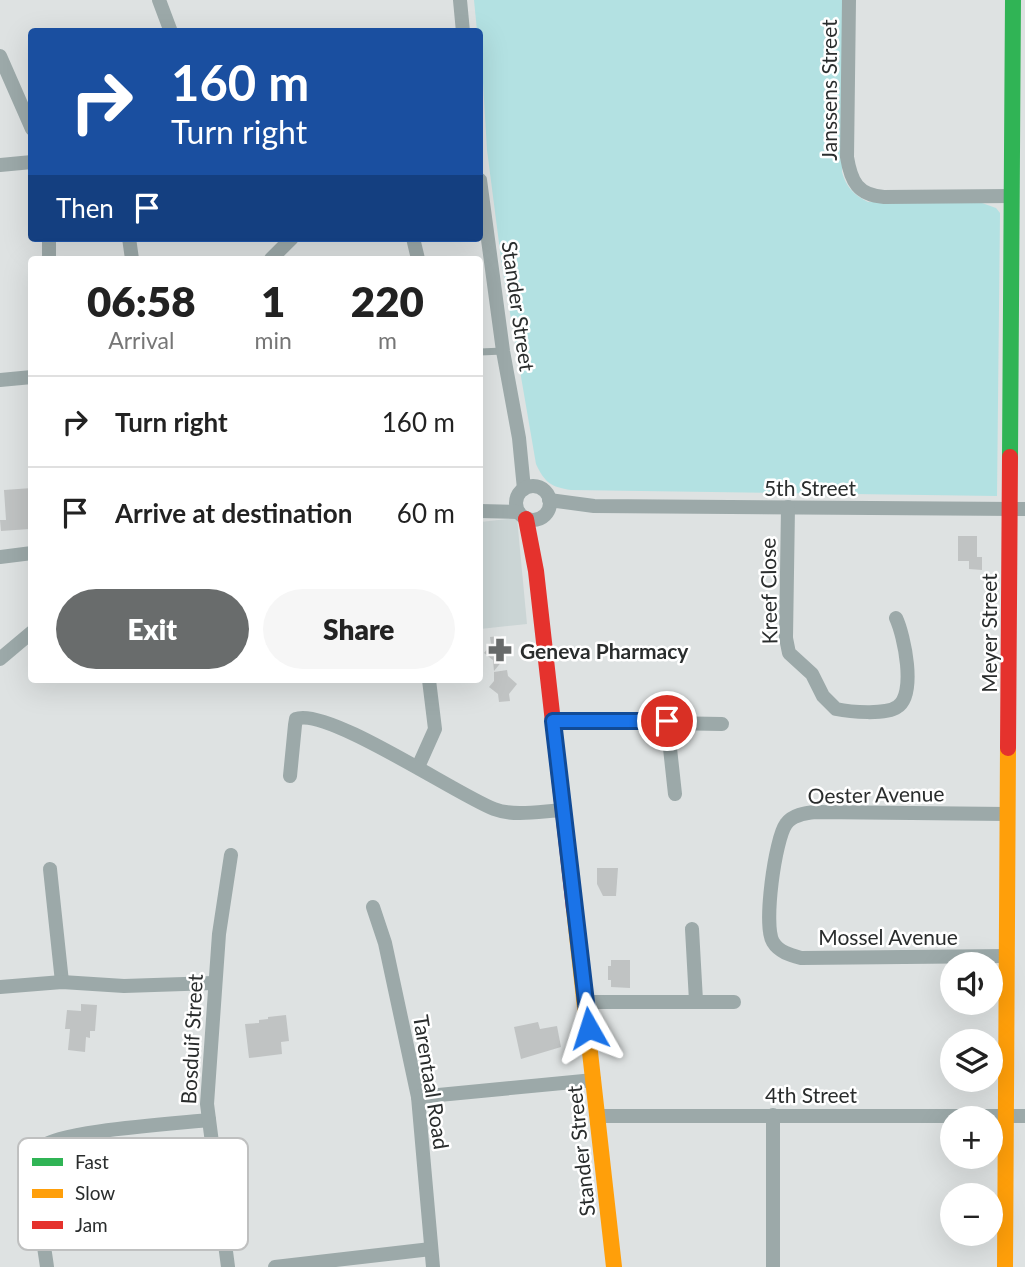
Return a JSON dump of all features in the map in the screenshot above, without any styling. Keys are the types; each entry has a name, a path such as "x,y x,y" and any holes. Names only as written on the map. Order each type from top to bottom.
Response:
{"street":[{"path":"159,0 170,28"},
{"path":"460,0 463,28"},
{"name":"Janssens Street","path":"849,0 847,157 849,173 855,186 871,196 884,197 1012,196"},
{"name":"Meyer Street","path":"1005,1267 1007,814 1017,509 1012,196 1019,19 1013,0"},
{"path":"0,56 28,120"},
{"path":"0,165 28,162"},
{"name":"Stander Street","path":"483,202 503,351 532,505 536,571 614,1267"},
{"path":"274,256 288,242"},
{"path":"0,380 28,377"},
{"path":"483,505 532,505"},
{"path":"483,511 532,505"},
{"name":"5th Street","path":"532,505 1017,509"},
{"name":"Kreef Close","path":"788,508 786,638 789,653 812,674 823,696 836,709 888,711 902,702 905,695 906,654 904,636 896,618"},
{"path":"0,557 28,554"},
{"path":"0,659 28,635"},
{"path":"418,767 435,729 429,683"},
{"path":"290,776 296,719 302,717 332,726 418,767 498,811 564,810"},
{"path":"553,721 722,724"},
{"path":"667,721 675,794"},
{"name":"Oester Avenue","path":"774,943 768,925 778,843 787,822 796,817 816,812 1007,814"},
{"name":"Bosduif Street","path":"211,1138 207,1104 214,983 231,855"},
{"path":"50,869 62,982"},
{"name":"Tarentaal Road","path":"373,906 385,943 418,1097 433,1267"},
{"path":"692,929 695,1001"},
{"name":"Mossel Avenue","path":"774,943 787,954 801,957 1007,956"},
{"path":"0,987 62,982 124,986 214,983"},
{"path":"586,1002 734,1002"},
{"path":"418,1097 594,1080"},
{"path":"773,1115 773,1267"},
{"name":"4th Street","path":"598,1116 1025,1116"},
{"path":"59,1138 209,1120"},
{"path":"275,1267 431,1249"}],"lane":[{"path":"483,352 503,351"}],"shaded area":[{"path":"474,0 843,0 842,172 848,186 868,202 982,203 996,208 1000,213 997,496 571,490 546,480 536,464 502,266 487,150 483,28 477,28"},
{"path":"517,518 527,624 483,629 483,522"}],"building":[{"path":"28,488 28,529 1,531 0,520 6,520 4,490"},
{"path":"958,536 977,536 977,557 982,557 982,570 969,569 969,561 958,561"},
{"path":"501,636 502,642 511,650 494,671 493,660 484,653 491,644 490,637"},
{"path":"507,670 508,676 517,684 509,694 510,701 499,702 498,694 489,687 494,681 494,672"},
{"path":"597,868 618,868 616,896 603,896 597,884"},
{"path":"611,960 630,960 630,988 611,987 608,966 611,966"},
{"path":"81,1004 97,1005 95,1031 90,1031 90,1038 86,1037 85,1052 68,1050 70,1029 65,1029 67,1010 81,1011"},
{"path":"286,1015 289,1041 281,1042 282,1054 249,1058 245,1024"},
{"path":"538,1022 540,1029 557,1026 561,1047 521,1059 514,1027"}],"traffic: fast":[{"path":"1010,457 1013,0"}],"traffic: slow":[{"path":"1005,1267 1008,748"},
{"path":"574,909 614,1267"}],"traffic: jam":[{"path":"1008,748 1010,457"},
{"path":"526,519 536,571 574,909"}],"place":[{"name":"Geneva Pharmacy","path":"500,650"}],"route":[{"path":"589,1028 553,721 667,721"}]}
